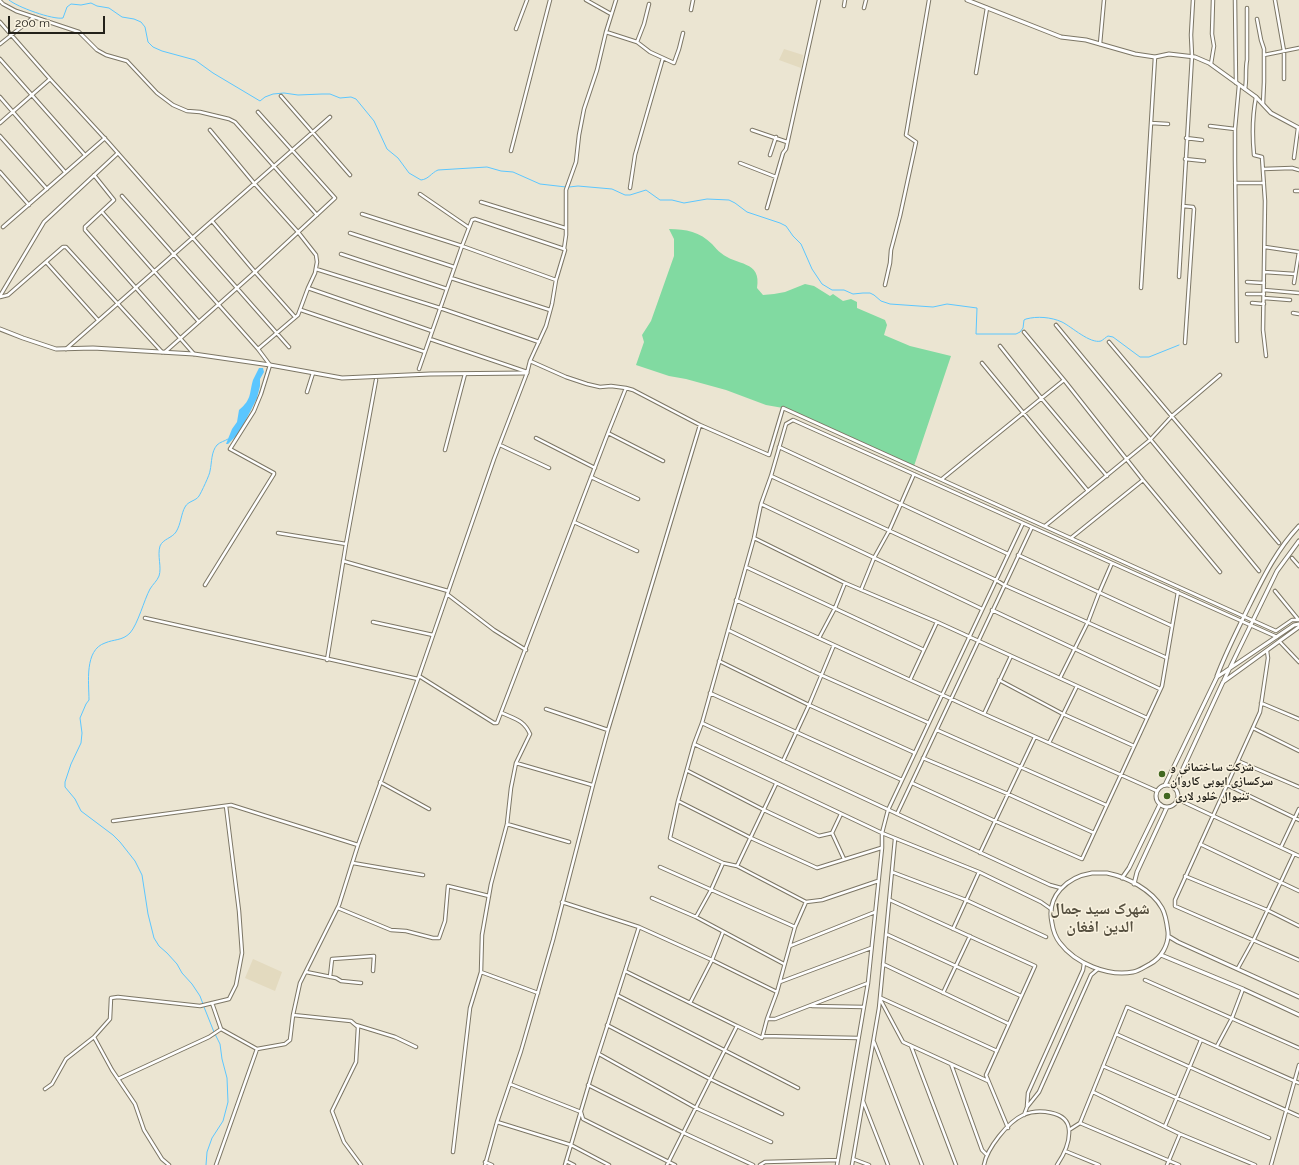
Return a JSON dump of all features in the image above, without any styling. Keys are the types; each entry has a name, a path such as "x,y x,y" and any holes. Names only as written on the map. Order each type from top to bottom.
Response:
{"street":[{"path":"516,29 527,0"},
{"path":"511,151 550,0"},
{"path":"586,0 611,14"},
{"path":"212,1003 221,1029 257,1049 285,1044 290,1040 293,1015 300,983 338,908 358,845 418,679 448,590 527,373 530,361 546,326 556,280 565,250 567,184 576,162 584,110 597,70 606,32 616,0"},
{"path":"691,10 694,0"},
{"path":"767,208 787,142 819,0"},
{"path":"844,6 845,0"},
{"path":"864,8 866,0"},
{"path":"885,285 890,263 891,250 916,142 906,134 929,0"},
{"path":"967,0 1061,38 1086,40 1135,54 1155,57 1168,54 1192,56 1211,65 1256,97 1271,113 1299,128 1294,158"},
{"path":"1100,44 1104,0"},
{"path":"1179,277 1192,56 1191,35 1193,0"},
{"path":"1211,65 1214,46 1212,34 1213,0"},
{"path":"1235,0 1238,84 1235,129 1237,341"},
{"path":"1276,0 1284,51 1284,79"},
{"path":"0,1 2,4 16,11 79,32 97,50 106,55 127,60 157,93 173,105 187,111 200,112 229,119 235,122 317,215"},
{"path":"637,42 644,24 649,4"},
{"path":"976,73 987,8"},
{"path":"1245,89 1247,79 1247,8"},
{"path":"0,44 34,17"},
{"path":"1257,19 1264,49 1263,105"},
{"path":"0,22 50,79 118,152 289,347"},
{"path":"606,32 637,42 650,52 673,63 679,49 682,33"},
{"path":"1264,55 1299,48"},
{"path":"1141,288 1155,57"},
{"path":"630,188 636,156 662,58"},
{"path":"0,59 85,155"},
{"path":"0,123 50,79"},
{"path":"281,96 350,175"},
{"path":"0,97 66,172"},
{"path":"1256,97 1252,132 1254,155 1262,157 1266,216 1263,330 1266,356"},
{"path":"163,352 237,289 335,198 258,112"},
{"path":"65,349 330,117"},
{"path":"1151,123 1168,124"},
{"path":"1210,126 1235,129"},
{"path":"210,130 316,255 316,269 301,310 258,349"},
{"path":"752,130 787,142"},
{"path":"0,136 47,189"},
{"path":"3,227 105,138"},
{"path":"770,156 776,138"},
{"path":"1186,138 1202,140"},
{"path":"0,297 44,222 118,152"},
{"path":"1185,159 1204,161"},
{"path":"740,163 776,177"},
{"path":"1263,169 1292,168 1299,170"},
{"path":"0,172 29,205"},
{"path":"94,175 114,200 85,227 84,230 194,354"},
{"path":"1235,183 1264,183"},
{"path":"420,194 468,227"},
{"path":"122,196 258,349 270,365"},
{"path":"481,202 565,228"},
{"path":"1183,206 1194,209 1185,343"},
{"path":"102,212 155,270 199,322"},
{"path":"362,214 462,246 556,280"},
{"path":"419,369 468,227 472,220 475,219 564,249"},
{"path":"212,220 295,317"},
{"path":"350,233 454,267"},
{"path":"0,297 8,295 63,247 66,247 117,304 163,352"},
{"path":"1265,247 1299,252 1294,283"},
{"path":"341,254 447,289"},
{"path":"46,262 98,320"},
{"path":"316,269 440,308 539,342"},
{"path":"1264,272 1295,274"},
{"path":"450,278 550,310"},
{"path":"1247,282 1264,283"},
{"path":"308,288 432,330"},
{"path":"1264,290 1299,293"},
{"path":"1247,294 1264,294"},
{"path":"1264,298 1290,300"},
{"path":"1252,304 1264,304"},
{"path":"301,310 425,352"},
{"path":"1294,313 1299,314"},
{"path":"1056,325 1259,571"},
{"path":"0,328 23,338 56,349 93,348 194,354 314,372 342,378 430,374 527,373"},
{"path":"1024,332 1143,480 1220,572"},
{"path":"429,338 527,373"},
{"path":"1109,342 1278,543"},
{"path":"1000,346 1042,399 1107,476"},
{"path":"530,361 566,377 600,387 610,386 633,390 700,425 769,455 783,408 1276,631 1292,620 1299,620"},
{"path":"982,363 1088,491"},
{"path":"205,585 274,474 230,449 254,411 270,365"},
{"path":"307,392 314,372"},
{"path":"445,450 465,374"},
{"path":"1045,526 1150,440 1172,416 1220,375"},
{"path":"327,660 343,561 376,380"},
{"path":"942,479 1064,380"},
{"path":"419,676 494,723 497,723 626,388"},
{"path":"878,881 822,900 806,902 737,866 723,863 670,838 678,801 688,771 694,744 702,723 754,538 761,504 786,424 792,420 1277,637"},
{"path":"492,1165 485,1164 538,993 553,940 592,785 608,730 700,425"},
{"path":"608,433 663,462"},
{"path":"536,438 595,468"},
{"path":"500,445 548,468"},
{"path":"779,447 1008,554"},
{"path":"861,590 874,558 889,530 914,474"},
{"path":"771,476 1004,585 1167,658"},
{"path":"591,477 638,499"},
{"path":"1071,538 1143,480"},
{"path":"761,504 982,609"},
{"path":"574,522 637,551"},
{"path":"837,1165 868,983 882,848 882,833 888,810 1023,523"},
{"path":"1166,785 1217,677 1225,655 1269,566 1299,526"},
{"path":"897,814 1032,527"},
{"path":"278,533 346,544"},
{"path":"754,538 845,583 936,622 1147,718"},
{"path":"1174,788 1229,668 1253,620 1278,571 1299,541"},
{"path":"1018,555 1172,626"},
{"path":"1292,558 1299,566"},
{"path":"343,561 448,590"},
{"path":"1060,678 1088,622 1112,563"},
{"path":"746,567 924,650"},
{"path":"820,638 835,608 845,583"},
{"path":"1275,591 1299,620"},
{"path":"912,783 1082,859 1162,686 1178,592"},
{"path":"447,594 494,630 526,650"},
{"path":"736,600 942,695 1157,791"},
{"path":"992,610 1160,689"},
{"path":"145,618 327,660 418,679"},
{"path":"373,622 433,635"},
{"path":"910,680 936,622"},
{"path":"1217,677 1299,624"},
{"path":"1223,682 1299,627"},
{"path":"728,630 821,675 929,723"},
{"path":"1280,642 1299,662"},
{"path":"783,761 809,705 834,645"},
{"path":"1267,651 1268,658 1260,712 1185,876 1175,900 1175,906 1254,939 1299,960"},
{"path":"984,714 1011,656"},
{"path":"719,661 809,705 915,753"},
{"path":"999,680 1063,714 1134,746"},
{"path":"1050,743 1077,686"},
{"path":"710,693 902,780"},
{"path":"1261,703 1299,720"},
{"path":"546,709 608,730"},
{"path":"454,1152 470,1008 481,972 482,935 489,896 507,824 511,788 516,763 530,734 527,726 502,713"},
{"path":"702,723 980,853 1050,885 1061,888"},
{"path":"1253,728 1299,751"},
{"path":"937,730 1107,805"},
{"path":"980,853 1035,737"},
{"path":"694,744 895,839 979,872 1042,902 1051,909"},
{"path":"923,758 1094,833"},
{"path":"1238,761 1299,787"},
{"path":"516,763 592,785"},
{"path":"688,771 818,836 832,833"},
{"path":"380,782 429,809"},
{"path":"737,866 776,784"},
{"path":"1166,785 1174,788 1177,792 1177,799 1173,805 1167,807 1160,804 1156,798 1157,791 1162,786 1166,785"},
{"path":"1227,785 1299,820"},
{"path":"1177,799 1299,856"},
{"path":"678,801 751,838 817,868 882,848"},
{"path":"1122,878 1129,868 1160,804"},
{"path":"113,821 231,805 358,845"},
{"path":"46,1089 52,1084 66,1060 94,1037 110,1019 111,998 118,997 200,1006 229,999 236,985 242,953 239,911 226,806"},
{"path":"1134,884 1137,872 1167,807"},
{"path":"1281,847 1299,809"},
{"path":"832,833 841,814"},
{"path":"507,824 569,842"},
{"path":"832,833 844,859"},
{"path":"852,1165 880,998 895,839"},
{"path":"1200,844 1299,891"},
{"path":"1238,968 1254,939 1294,853"},
{"path":"353,863 423,875"},
{"path":"696,917 723,863"},
{"path":"660,866 710,890 795,927"},
{"path":"892,872 966,900 1046,937"},
{"path":"953,929 979,872"},
{"path":"1092,873 1107,874 1122,878 1134,884 1155,898 1163,909 1168,936 1161,955 1154,962 1134,972 1114,972 1098,969 1069,952 1059,942 1053,929 1051,909 1061,888 1082,874 1092,873"},
{"path":"1185,876 1267,910 1299,926"},
{"path":"338,908 391,930 406,931 432,938 439,938 445,921 448,886 489,896"},
{"path":"652,898 696,917 784,964"},
{"path":"890,900 1035,966 986,1076 1008,1128"},
{"path":"562,902 640,927 777,992"},
{"path":"762,1036 777,992 795,927 806,902"},
{"path":"790,946 875,912"},
{"path":"565,1165 588,1085 640,927"},
{"path":"690,1003 712,960 723,932"},
{"path":"886,934 1021,996"},
{"path":"943,993 970,936"},
{"path":"1168,936 1178,942 1299,997"},
{"path":"780,982 871,948"},
{"path":"1161,955 1243,989 1299,1015"},
{"path":"330,977 332,959 374,956 373,971"},
{"path":"1027,1107 1028,1094 1083,970 1084,962"},
{"path":"884,964 1009,1024"},
{"path":"1024,1114 1027,1107 1039,1092 1091,975 1098,969"},
{"path":"625,971 762,1038 762,1036 858,1038"},
{"path":"306,972 341,981 361,983"},
{"path":"481,972 538,993"},
{"path":"1145,980 1299,1048"},
{"path":"767,1019 775,1019 868,983"},
{"path":"1217,1046 1232,1018 1243,989"},
{"path":"617,995 798,1088"},
{"path":"880,998 903,1042 988,1081"},
{"path":"880,998 997,1051"},
{"path":"810,1006 864,1007"},
{"path":"1069,1130 1080,1123 1127,1007 1299,1083"},
{"path":"293,1015 351,1021 358,1027 356,1062 332,1111 344,1142 361,1165"},
{"path":"354,1024 395,1037 416,1047"},
{"path":"607,1025 710,1079 782,1114"},
{"path":"668,1164 737,1026"},
{"path":"118,1079 209,1037 221,1029"},
{"path":"1116,1034 1299,1116"},
{"path":"94,1037 118,1079 135,1104 144,1130 162,1159 169,1165"},
{"path":"1165,1126 1201,1040"},
{"path":"873,1042 922,1165"},
{"path":"911,1046 956,1165"},
{"path":"216,1165 257,1049"},
{"path":"599,1054 696,1108 771,1142"},
{"path":"951,1064 982,1150 987,1155"},
{"path":"1271,1165 1299,1065"},
{"path":"1103,1066 1269,1138"},
{"path":"510,1084 581,1112"},
{"path":"588,1085 684,1133 753,1165"},
{"path":"1093,1092 1180,1134 1255,1165"},
{"path":"863,1101 888,1165"},
{"path":"984,1165 991,1147 1014,1121 1024,1114 1046,1111 1061,1117 1069,1130 1065,1151 1058,1165"},
{"path":"581,1112 583,1119 668,1164 675,1165"},
{"path":"497,1122 571,1145 610,1165"},
{"path":"1080,1123 1179,1165"},
{"path":"1166,1165 1180,1134"},
{"path":"1065,1151 1099,1165"},
{"path":"853,1159 869,1165"},
{"path":"760,1165 765,1162 838,1160"},
{"path":"566,1161 574,1165"}],"shaded area":[{"path":"784,49 803,55 801,68 779,60"},
{"path":"253,959 282,972 275,991 245,978"}],"green space":[{"path":"669,229 698,234 727,257 752,268 758,279 757,288 763,295 785,292 805,284 814,286 830,296 833,294 843,301 851,299 857,302 857,308 885,320 887,325 884,335 910,346 951,356 914,466 783,408 766,405 726,390 669,376 636,365 644,342 642,335 651,321 674,256 674,239"}],"water":[{"path":"259,368 263,368 264,372 260,379 257,398 239,433 228,444 226,444 232,429 237,422 239,410 248,399 253,380"}],"waterway":[{"path":"9,0 19,6 35,12 58,18 63,18 67,7 71,4 81,5 91,3 97,6 109,8 122,17 141,22 145,27 148,42 153,47 195,60 213,73 260,101 273,94 284,93 298,95 330,94 340,98 351,97 356,99 374,121 387,149 398,158 409,173 421,180 438,170 487,167 501,171 513,172 540,184 566,187"},
{"path":"569,187 578,186 612,189 625,195 646,190 660,200 672,200 684,203 707,199 729,200 747,212 786,226 801,244 812,269 822,284 832,290 844,290 853,294 870,293 881,301 890,304 933,307 947,304 977,308 976,334 1016,334 1023,328 1024,320 1044,318 1062,322 1086,338 1092,340 1101,341 1108,336 1113,337 1140,357 1149,357 1179,345"},
{"path":"203,1004 200,996 192,984 182,973 177,964 159,946 154,938 148,914 142,875 135,861 113,835 81,811 75,799 65,787 65,782 71,764 81,743 82,733 80,718 89,700 89,668 94,652 98,647 105,643 127,636 133,629 145,599 159,576 160,546 176,532 186,505 198,498 210,473 215,448 218,444 228,439"},
{"path":"204,1007 214,1032"},
{"path":"206,1165 207,1152 212,1138 223,1121 228,1102 227,1078 220,1044 215,1034"}],"place":[{"name":"شرکت ساختمانی و سرکسازی ایوبی کاروان","path":"1162,774"},
{"name":"تڼیوال څلور لاری","path":"1167,796"}],"district":[{"name":"شهرک سید جمال الدین افغان","path":"1100,918"}]}
